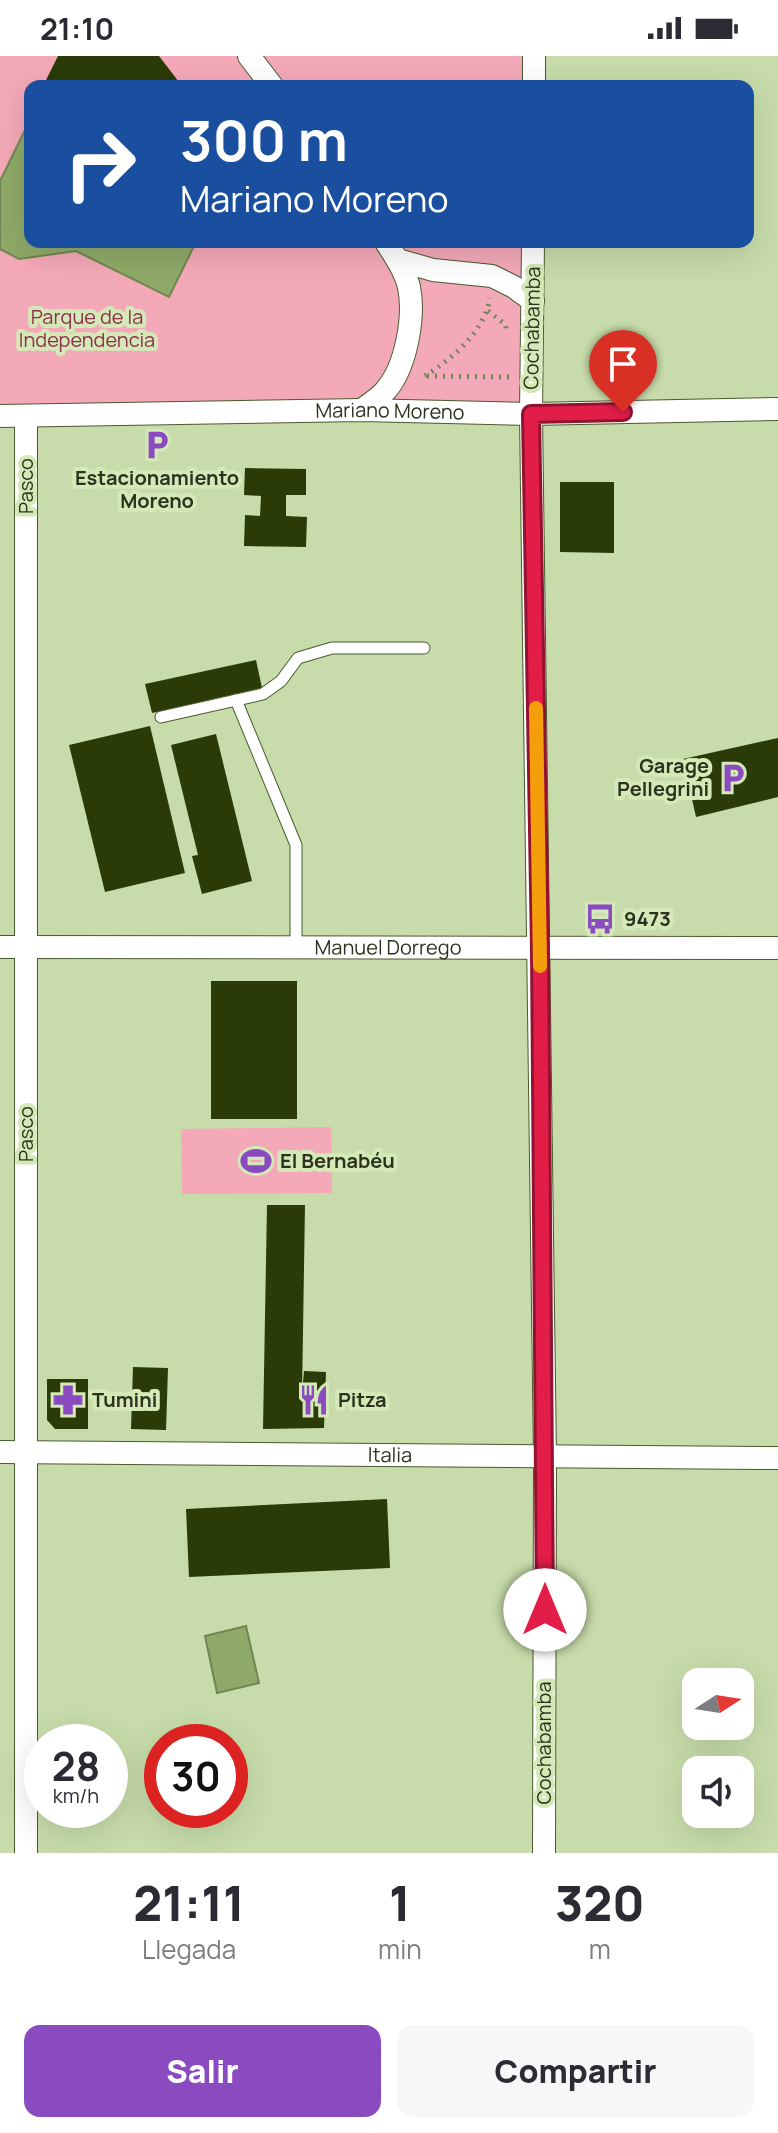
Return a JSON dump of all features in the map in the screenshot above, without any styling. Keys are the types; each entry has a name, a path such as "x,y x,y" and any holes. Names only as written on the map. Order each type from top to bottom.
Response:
{"street":[{"path":"249,56 267,80"},
{"path":"534,56 534,80"},
{"name":"Cochabamba","path":"533,248 531,414 545,1458 544,1853"},
{"path":"392,251 433,270 492,276 533,301"},
{"path":"362,410 386,390 404,352 411,321 409,287 392,251"},
{"name":"Mariano Moreno","path":"0,416 362,410 531,414 778,409"},
{"name":"Pasco","path":"26,416 26,1853"},
{"name":"Manuel Dorrego","path":"0,947 778,948"},
{"name":"Italia","path":"0,1452 778,1458"}],"lane":[{"path":"161,717 263,694 281,681 298,658 332,648 424,648"},
{"path":"236,700 296,845 296,948"}],"path":[{"path":"425,376 447,362 468,341 488,311 491,289"},
{"path":"488,311 506,325 506,338"},
{"path":"506,364 506,386"},
{"path":"410,375 514,377"}],"green space":[{"name":"Parque de la Independencia","path":"0,56 534,56 534,80 24,80 24,248 533,248 531,414 0,416"},
{"name":"El Bernabéu","path":"331,1127 332,1193 182,1194 181,1129"}],"shaded area":[{"path":"24,132 24,248 193,248 169,297 76,251 19,259 0,249 0,181"},
{"path":"246,1626 259,1683 217,1693 205,1636"}],"building":[{"path":"58,56 159,56 177,80 46,80"},
{"path":"245,468 306,469 306,495 286,495 286,516 307,517 306,547 244,546 245,515 260,516 261,496 244,495"},
{"path":"560,482 614,482 614,553 560,552"},
{"path":"256,660 262,688 152,713 145,684"},
{"path":"150,726 185,873 105,892 69,745"},
{"path":"216,734 252,881 202,894 192,856 198,855 171,745"},
{"name":"Garage Pellegrini","path":"778,738 778,797 696,817 683,759"},
{"path":"211,981 297,981 297,1119 211,1119"},
{"path":"267,1205 305,1205 302,1394 304,1371 326,1372 324,1428 263,1429"},
{"path":"133,1367 168,1368 166,1430 131,1429"},
{"name":"Tumini","path":"47,1379 88,1379 88,1429 55,1429 47,1420"},
{"path":"387,1499 390,1568 189,1577 186,1509"}],"slow traffic":[{"path":"536,708 540,966"}],"place":[{"name":"Estacionamiento Moreno","path":"157,445"},
{"name":"Garage Pellegrini","path":"733,778"},
{"name":"9473","path":"600,919"},
{"name":"El Bernabéu","path":"256,1161"},
{"name":"Tumini","path":"68,1400"},
{"name":"Pitza","path":"314,1400"}],"route":[{"path":"545,1610 540,948 531,414 623,412"}]}
